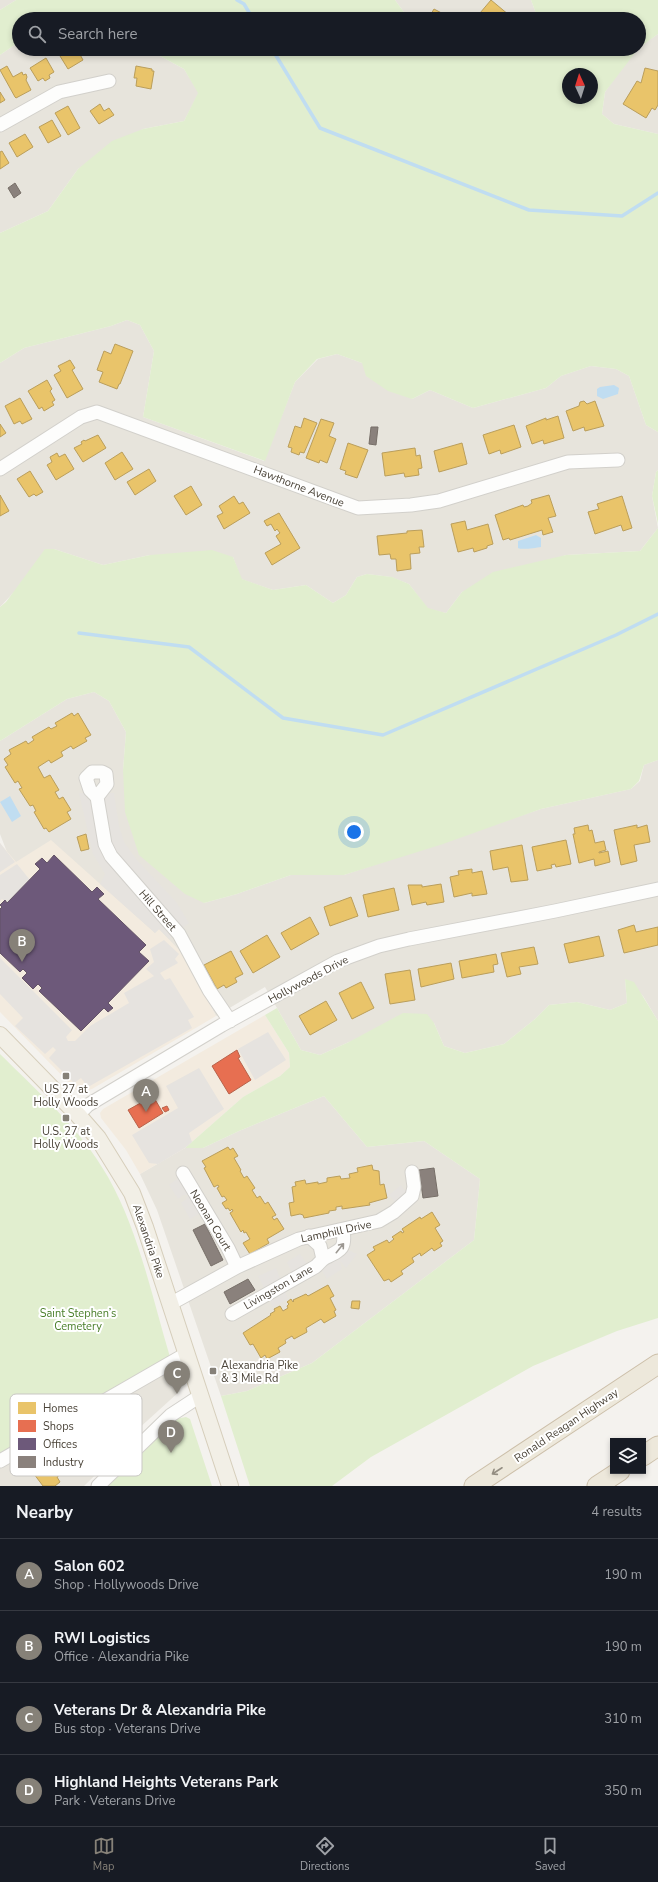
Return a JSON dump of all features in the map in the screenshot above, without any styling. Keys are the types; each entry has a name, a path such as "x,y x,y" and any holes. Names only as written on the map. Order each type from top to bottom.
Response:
{"highway":[{"name":"Ronald Reagan Highway","path":"474,1486 658,1364"},
{"path":"646,1454 658,1446"},
{"path":"597,1486 615,1474"}],"main road":[{"name":"Alexandria Pike","path":"0,1035 78,1115 98,1138 132,1193 145,1227 230,1486"}],"street":[{"path":"0,125 59,92 109,81"},
{"name":"Hawthorne Avenue","path":"0,469 81,417 97,412 358,508 404,506 439,501 568,462 618,460"},
{"name":"Hill Street","path":"97,797 105,844 111,856 179,934 209,990 230,1022"},
{"name":"Hollywoods Drive","path":"78,1115 88,1105 338,960 380,946 658,889"},
{"name":"Lamphill Drive","path":"170,1304 237,1267 292,1242 309,1236 372,1224 394,1212 412,1196 414,1192 412,1172"},
{"name":"Noonan Court","path":"183,1173 228,1248 237,1267"},
{"name":"Livingston Lane","path":"232,1314 315,1266 323,1259 335,1254 341,1249 345,1242 343,1230"},
{"name":"Livingston Lane","path":"309,1236 320,1246 323,1259"},
{"path":"116,1394 186,1354"},
{"path":"142,1443 171,1415 200,1396"},
{"path":"0,1461 10,1455"},
{"path":"98,1486 108,1476"}],"shaded area":[{"path":"0,0 16,0 0,10"},
{"path":"395,0 531,0 535,12 404,12"},
{"path":"658,34 658,134 614,124 602,114 605,92 630,56 646,56 646,42"},
{"path":"12,47 12,56 160,56 184,69 199,93 184,121 143,129 78,169 48,211 0,233 0,55"},
{"path":"127,320 140,325 154,351 143,417 264,461 295,382 318,359 337,354 362,363 412,399 430,390 473,408 546,388 561,376 591,366 616,369 629,376 646,425 658,432 658,470 656,472 652,496 658,528 640,551 566,555 462,592 446,613 428,609 409,584 391,577 367,574 357,577 346,595 333,603 306,585 273,590 241,579 233,557 150,555 103,565 54,549 0,607 0,363 24,348 111,326"},
{"path":"94,692 109,701 126,732 123,770 204,903 237,894 291,875 344,875 541,809 631,789 640,781 644,765 658,760 658,1021 643,996 625,979 627,1003 610,1010 577,1002 549,1005 535,1019 504,1044 465,1053 444,1046 434,1023 349,1042 320,1055 301,1050 265,987 216,1016 182,953 15,862 7,852 0,834 0,741 67,699"},
{"path":"79,793 114,793 119,826 124,842 137,860 177,903 189,923 169,939 159,929 155,933 100,884 105,874 93,854"},
{"path":"51,840 155,933 159,929 182,953 216,1016 92,1089 80,1092 77,1091 0,1012 0,843 16,862"},
{"path":"0,843 15,862 0,872"},
{"path":"17,864 30,880 7,903 2,899 0,901 0,875"},
{"path":"164,940 179,954 175,959 178,963 160,973 165,980 170,978 194,1017 188,1020 192,1028 88,1087 81,1078 74,1083 49,1058 56,1050 53,1047 45,1054 15,1026 23,1018 0,994 0,958 72,1030 66,1037 68,1041 75,1041 90,1026 129,1003 124,993 154,976 146,969 154,962 150,949"},
{"path":"265,1015 289,1053 290,1067 280,1076 243,1097 185,1148 140,1174 126,1150 101,1118 100,1113 103,1109"},
{"path":"268,1032 286,1060 255,1080 238,1049"},
{"path":"199,1068 224,1109 189,1133 192,1142 185,1148 158,1164 149,1163 132,1135 178,1108 166,1086"},
{"path":"324,1096 367,1147 424,1141 480,1179 474,1240 312,1363 247,1391 221,1396 157,1210 140,1174 185,1148 203,1148 239,1131"},
{"path":"186,1170 210,1208 190,1219 181,1203 188,1195 183,1195 178,1199 169,1185 178,1178 177,1176"},
{"path":"401,1185 414,1203 404,1212 389,1195"},
{"path":"337,1245 357,1254 346,1268 340,1261 342,1269 327,1279 316,1261"},
{"path":"300,1254 314,1274 296,1283 287,1262"},
{"path":"276,1268 288,1299 273,1307 258,1276"},
{"path":"173,1368 180,1391 142,1425 142,1394 127,1394"},
{"path":"10,1460 10,1476 94,1476 84,1486 0,1486 0,1466"}],"green space":[{"path":"16,0 395,0 404,12 12,12 12,47 0,55 0,10"},
{"path":"531,0 658,0 658,34 646,43 646,12 535,12"},
{"path":"160,56 633,56 605,92 602,114 614,124 658,134 658,432 646,425 629,376 616,369 591,366 561,376 546,388 473,408 430,390 412,399 388,391 366,376 362,363 337,354 317,359 295,382 265,461 143,417 154,351 140,325 127,320 111,326 24,348 0,363 0,233 48,211 78,169 112,141 143,129 184,121 198,93 184,69"},
{"path":"658,470 658,524 652,496 656,472"},
{"path":"658,528 658,760 644,765 639,781 631,789 541,809 443,844 344,875 291,875 237,894 204,903 185,894 139,855 125,812 123,770 126,732 109,701 94,692 67,699 0,741 0,607 6,602 45,549 54,549 103,565 150,555 212,550 233,557 242,579 273,590 306,585 333,603 346,595 357,577 367,574 392,577 409,584 428,608 446,613 462,592 493,572 566,555 640,551"},
{"path":"625,979 634,982 658,1021 658,1318 617,1331 533,1366 371,1457 332,1486 250,1486 221,1396 247,1391 312,1363 474,1240 480,1179 424,1141 367,1147 324,1096 239,1131 203,1148 185,1148 243,1097 280,1076 290,1067 289,1053 265,1015 277,1008 301,1050 320,1055 349,1042 403,1013 427,1014 434,1023 444,1046 465,1053 504,1044 535,1019 549,1005 577,1002 610,1010 627,1003"},
{"name":"Saint Stephen’s Cemetery","path":"0,1054 72,1127 97,1159 108,1177 128,1220 144,1265 170,1357 106,1394 10,1394 10,1449 0,1455"},
{"path":"186,1417 190,1419 212,1486 107,1486 117,1476 142,1476 142,1452 175,1419"}],"water":[{"path":"614,385 619,388 618,394 603,399 597,396 597,389 600,387"},
{"path":"536,535 541,538 541,547 525,549 518,548 518,541"},
{"path":"10,796 21,816 12,822 0,802"}],"building: Homes":[{"path":"491,0 505,12 481,12"},
{"path":"434,9 440,12 432,12"},
{"path":"60,56 81,56 83,60 68,69"},
{"path":"46,58 54,72 49,75 50,78 45,81 43,78 38,81 30,68"},
{"path":"7,66 13,77 22,72 23,75 26,74 26,80 31,90 16,98 15,97 0,70"},
{"path":"136,66 152,69 152,71 154,71 151,89 136,86 137,78 134,78"},
{"path":"645,68 658,71 658,105 655,110 652,108 646,118 623,104 637,81 641,83"},
{"path":"0,92 5,100 0,103"},
{"path":"100,104 104,111 109,108 114,115 99,124 90,111"},
{"path":"68,106 80,128 68,135 55,113"},
{"path":"52,120 61,136 48,143 39,127"},
{"path":"25,134 33,147 17,157 9,143"},
{"path":"2,151 9,163 0,169 0,152"},
{"path":"115,344 133,351 117,389 99,382 103,372 97,370 104,351 111,354"},
{"path":"70,360 75,368 72,370 83,389 67,398 54,375 61,371 58,366"},
{"path":"47,380 52,389 50,391 55,400 52,402 54,405 44,411 42,407 39,409 28,391"},
{"path":"20,398 32,419 22,424 20,421 14,424 5,406"},
{"path":"584,401 587,404 595,401 604,426 585,431 584,427 573,431 566,411 579,406 580,402"},
{"path":"558,416 564,438 544,444 543,440 532,444 526,426 546,418 546,420"},
{"path":"304,418 317,423 304,453 300,452 299,455 291,452 292,448 288,447 295,426 301,428"},
{"path":"321,419 334,423 329,436 336,439 327,463 320,460 319,463 306,458"},
{"path":"0,424 6,433 0,437"},
{"path":"514,425 521,447 501,454 500,450 489,454 483,435"},
{"path":"98,435 106,448 83,462 74,448 82,444 81,442 84,440 85,441"},
{"path":"348,443 368,450 357,478 345,474 346,471 340,469"},
{"path":"462,443 467,464 439,472 434,451"},
{"path":"415,448 416,456 420,455 422,468 418,469 419,475 405,477 404,473 385,476 382,453"},
{"path":"122,452 133,469 115,480 105,463"},
{"path":"57,453 59,457 65,454 74,469 56,480 47,465 52,462 50,457"},
{"path":"149,469 156,481 135,495 127,482"},
{"path":"30,471 43,492 36,496 34,494 29,497 17,479"},
{"path":"191,486 202,505 186,515 174,496"},
{"path":"0,495 9,511 0,516"},
{"path":"549,495 556,516 548,518 553,532 543,535 542,530 510,540 509,538 503,540 495,515 523,505 524,507 528,506 532,503 531,500"},
{"path":"234,496 239,504 243,502 250,513 224,529 217,516 223,513 219,506"},
{"path":"622,496 632,528 623,531 621,525 595,534 588,512 599,509 597,504"},
{"path":"279,513 300,548 272,565 265,553 281,544 276,536 280,533 277,529 275,531 271,524 267,526 264,521"},
{"path":"465,521 467,530 488,524 493,544 487,546 487,548 474,552 473,548 458,552 451,524"},
{"path":"422,530 424,547 419,547 420,553 410,554 411,569 397,571 396,559 391,559 390,554 379,555 377,536"},
{"path":"72,713 74,716 78,713 91,735 85,738 87,741 73,749 71,746 61,752 63,756 51,763 49,760 38,767 44,778 50,775 59,790 55,792 59,799 63,797 71,810 67,812 71,819 49,832 46,828 44,829 34,812 36,811 33,805 30,806 19,789 22,788 18,781 15,783 5,767 8,765 4,759 11,754 9,750 26,741 28,744 34,740 32,737 49,727 51,729 57,726 55,723"},
{"path":"588,825 589,831 592,830 595,843 604,841 606,850 599,853 608,851 610,862 595,866 594,859 579,863 573,834 575,834 574,828"},
{"path":"637,825 637,828 647,825 650,842 634,845 637,861 621,865 614,830"},
{"path":"86,834 89,849 81,851 77,837"},
{"path":"566,840 571,864 556,867 555,864 551,865 552,868 537,871 532,847"},
{"path":"522,845 528,880 511,882 508,867 493,870 490,851"},
{"path":"472,869 472,873 482,871 487,894 472,896 472,893 454,897 450,877 459,875 458,871"},
{"path":"441,884 444,902 427,905 426,902 412,905 408,885 422,885 422,887"},
{"path":"394,888 399,910 368,917 363,895"},
{"path":"351,897 358,916 330,926 324,907"},
{"path":"310,917 319,934 291,950 281,933"},
{"path":"634,925 636,932 658,927 658,945 624,953 618,930"},
{"path":"267,935 280,957 253,973 240,951"},
{"path":"599,936 604,956 569,963 564,944"},
{"path":"534,947 538,964 519,967 521,974 507,977 501,953"},
{"path":"231,951 243,974 235,978 237,982 226,988 224,985 217,989 204,965"},
{"path":"496,954 498,964 493,965 494,972 462,978 459,961"},
{"path":"451,963 454,979 421,987 418,969"},
{"path":"410,970 415,1000 390,1004 385,974"},
{"path":"361,982 374,1008 352,1019 339,993"},
{"path":"326,1001 337,1020 310,1035 299,1016"},
{"path":"228,1147 230,1150 233,1148 238,1156 234,1158 244,1178 247,1176 255,1188 252,1190 257,1198 260,1196 265,1204 268,1202 276,1215 272,1217 274,1220 277,1218 284,1229 267,1239 269,1243 250,1254 243,1243 250,1239 246,1232 244,1233 243,1230 241,1232 230,1213 233,1211 232,1209 230,1211 228,1208 226,1209 222,1203 227,1200 224,1196 222,1197 217,1188 219,1187 218,1185 214,1187 202,1161"},
{"path":"372,1165 373,1170 379,1171 380,1185 384,1184 387,1198 369,1203 370,1205 342,1209 342,1206 336,1207 336,1210 329,1211 329,1213 304,1218 303,1215 300,1214 291,1216 289,1203 294,1202 292,1187 296,1186 295,1182 305,1180 306,1184 318,1182 318,1184 327,1182 327,1178 340,1176 341,1179 350,1178 349,1174 358,1172 357,1168"},
{"path":"432,1212 440,1225 435,1228 443,1241 440,1243 442,1246 434,1251 432,1248 421,1256 420,1253 412,1258 414,1262 401,1271 403,1274 391,1282 389,1279 384,1281 367,1255 375,1250 373,1247 387,1240 389,1243 394,1239 392,1237 401,1231 402,1233 404,1232 402,1229 420,1217 421,1219"},
{"path":"328,1285 334,1296 330,1298 336,1310 334,1311 336,1316 324,1323 321,1319 306,1328 307,1332 294,1339 292,1336 285,1340 286,1343 278,1348 280,1352 267,1359 265,1355 261,1358 253,1344 250,1345 243,1333 271,1315 270,1314 275,1311 274,1309 280,1306 283,1311 288,1308 287,1306 289,1304 287,1302 291,1299 293,1302 293,1300 306,1294 308,1296"},
{"path":"352,1301 360,1301 359,1309 351,1308"},
{"path":"36,1476 58,1476 57,1477 60,1482 55,1486 43,1486"}],"building: Shops":[{"path":"237,1050 240,1057 238,1058 251,1080 229,1094 212,1066"},
{"path":"153,1096 163,1113 139,1128 128,1110"},
{"path":"167,1106 169,1110 165,1112 162,1108"}],"building: Offices":[{"path":"54,855 92,892 97,887 104,894 98,899 146,945 139,952 149,961 108,1003 113,1008 108,1012 104,1008 81,1031 39,991 42,988 38,984 33,989 22,978 27,973 23,969 20,972 0,953 0,909 2,907 0,905 5,900 7,903 40,869 35,864 42,858 47,863"}],"building: Industry":[{"path":"15,183 21,193 14,198 8,188"},
{"path":"371,427 378,427 376,445 369,444"},
{"path":"434,1168 438,1196 423,1198 419,1170"},
{"path":"205,1224 223,1260 211,1266 193,1230"},
{"path":"248,1279 255,1290 230,1304 224,1292"}],"waterway":[{"path":"237,0 244,4 249,12"},
{"path":"276,56 320,128 529,210 622,216 658,193"},
{"path":"79,633 189,647 283,718 383,735 616,635 658,614"}],"place":[{"name":"RWI Logistics","path":"22,962"},
{"name":"US 27 at Holly Woods","path":"66,1076"},
{"name":"Salon 602","path":"146,1112"},
{"name":"U.S. 27 at Holly Woods","path":"66,1118"},
{"name":"Alexandria Pike & 3 Mile Rd","path":"213,1371"},
{"name":"Veterans Dr & Alexandria Pike","path":"177,1394"},
{"name":"Highland Heights Veterans Park","path":"171,1453"}]}
